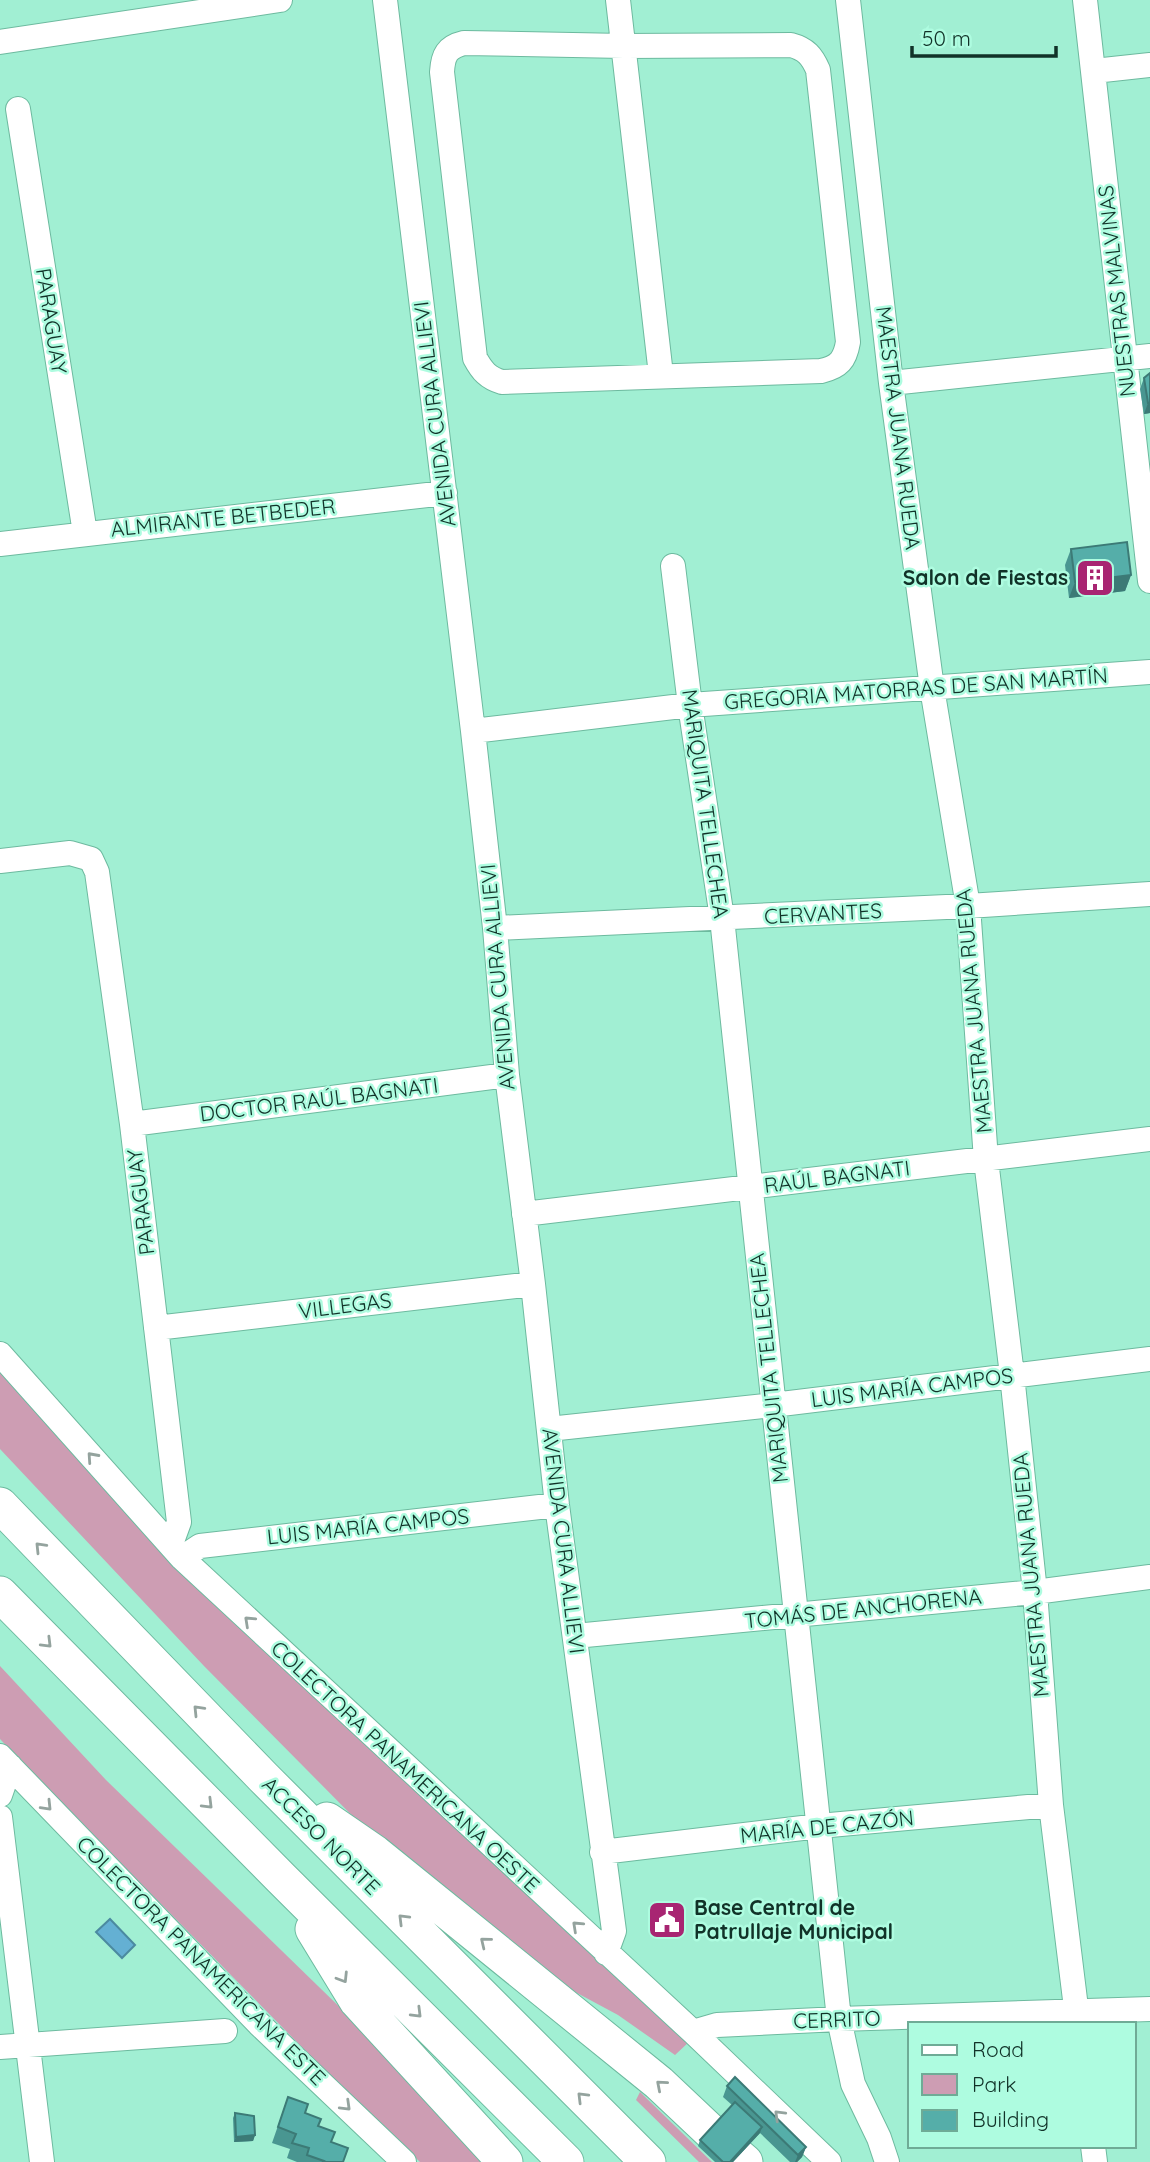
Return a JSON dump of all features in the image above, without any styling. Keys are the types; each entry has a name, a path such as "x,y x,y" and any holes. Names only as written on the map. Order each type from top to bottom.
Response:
{"highway":[{"name":"ACCESO NORTE","path":"0,1505 263,1777 648,2162"},
{"path":"0,1594 566,2162"},
{"path":"263,1777 375,1853 659,2083 711,2132"},
{"path":"281,1878 357,2001 505,2162"}],"street":[{"path":"0,42 280,0"},
{"name":"AVENIDA CURA ALLIEVI","path":"385,0 473,732 495,928 507,1075 557,1505 614,1931 606,1953"},
{"path":"618,0 661,375"},
{"name":"MAESTRA JUANA RUEDA","path":"848,0 891,383 932,688 968,906 986,1160 1035,1592 1051,1805 1078,2018"},
{"name":"NUESTRAS MALVINAS","path":"1085,0 1150,573"},
{"path":"464,43 624,46 791,46 802,48 812,58 818,70 848,342 842,362 835,368 821,371 502,382 491,379 481,369 475,358 442,59 453,46 464,43"},
{"path":"1094,71 1150,65"},
{"name":"PARAGUAY","path":"18,109 85,533"},
{"path":"891,383 1150,356"},
{"name":"ALMIRANTE BETBEDER","path":"0,544 445,493"},
{"name":"MARIQUITA TELLECHEA","path":"673,566 690,705 722,918 839,2019 853,2084 879,2138 887,2162"},
{"name":"GREGORIA MATORRAS DE SAN MARTÍN","path":"473,732 690,705 1150,672"},
{"name":"PARAGUAY","path":"0,861 70,853 91,859 97,872 132,1124 180,1522 176,1551"},
{"name":"CERVANTES","path":"495,928 968,906 1150,894"},
{"name":"DOCTOR RAÚL BAGNATI","path":"132,1124 507,1075"},
{"name":"RAÚL BAGNATI","path":"524,1214 1150,1139"},
{"name":"VILLEGAS","path":"156,1328 533,1284"},
{"name":"COLECTORA PANAMERICANA OESTE","path":"0,1353 176,1551 829,2162"},
{"name":"LUIS MARÍA CAMPOS","path":"549,1429 1150,1359"},
{"name":"LUIS MARÍA CAMPOS","path":"176,1551 557,1505"},
{"name":"TOMÁS DE ANCHORENA","path":"575,1636 1035,1592 1150,1577"},
{"path":"0,1795 5,1761"},
{"name":"COLECTORA PANAMERICANA ESTE","path":"5,1761 259,2024 404,2162"},
{"name":"MARÍA DE CAZÓN","path":"602,1852 819,1826 1051,1805"},
{"path":"0,1817 43,2162"},
{"name":"CERRITO","path":"693,2032 717,2025 839,2019 1078,2018 1150,2009"},
{"path":"0,2048 225,2031"}],"green space":[{"path":"0,1365 690,2041 675,2055 618,2015 564,1986 405,1869 204,1666 0,1449"},
{"path":"0,1666 106,1780 355,2022 483,2162 420,2162 346,2092 29,1770 0,1739"},
{"path":"640,2092 712,2162 699,2162 636,2100"}],"water":[{"path":"110,1919 135,1945 122,1958 96,1932"}],"building":[{"path":"1150,373 1150,403 1148,403 1144,378"},
{"path":"1127,542 1131,575 1075,582 1071,549"},
{"path":"735,2077 806,2147 798,2155 727,2086"},
{"path":"288,2097 308,2104 305,2113 321,2119 318,2126 335,2132 331,2142 348,2148 343,2162 323,2162 307,2155 309,2148 292,2143 296,2134 278,2127"},
{"path":"735,2102 762,2127 730,2162 723,2162 700,2140"},
{"path":"235,2113 254,2116 255,2135 236,2137"}],"place":[{"name":"Salon de Fiestas","path":"1095,578"},
{"name":"Base Central de Patrullaje Municipal","path":"667,1920"}]}
